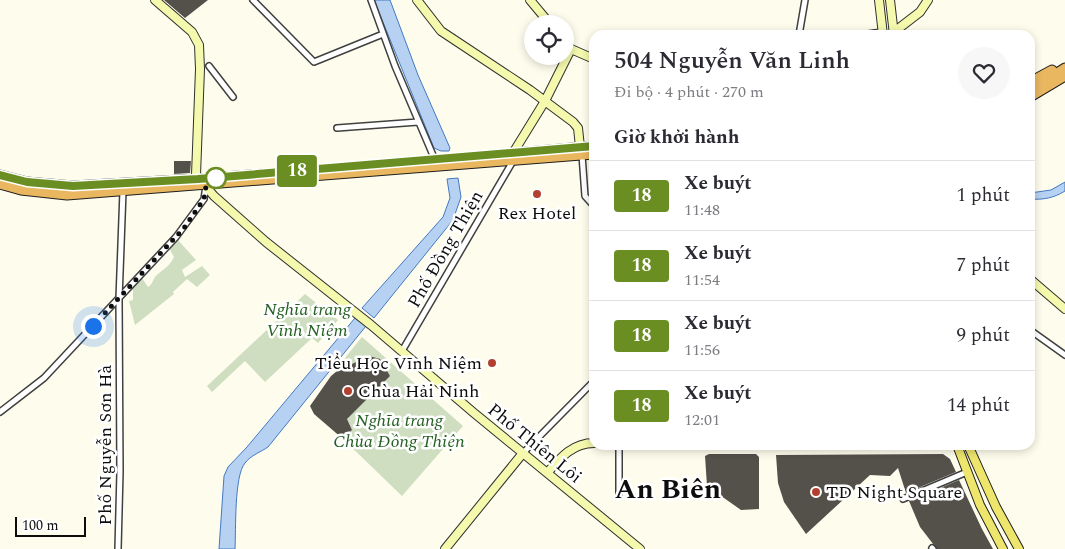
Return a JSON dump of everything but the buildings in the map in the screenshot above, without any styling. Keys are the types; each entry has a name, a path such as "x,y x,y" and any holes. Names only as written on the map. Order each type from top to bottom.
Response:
{"highway":[{"path":"1035,79 1065,62"},
{"path":"1035,87 1065,68"},
{"path":"1035,94 1065,76"},
{"path":"1035,99 1065,82"},
{"path":"0,184 21,190 67,196 202,182 581,151 589,148"},
{"path":"581,151 589,153"},
{"path":"0,175 27,182 73,186 202,182"}],"main road":[{"path":"155,0 192,32 199,45 200,70 196,175 202,182"},
{"path":"417,0 441,31 545,100 576,124 581,151"},
{"path":"530,0 542,15"},
{"path":"879,0 883,30"},
{"path":"890,0 894,30"},
{"path":"900,30 920,12 928,0"},
{"path":"574,50 589,57"},
{"path":"513,157 563,65"},
{"name":"Phố Thiên Lôi","path":"202,182 214,196 266,242 358,314 640,549"},
{"path":"1035,283 1065,309"},
{"path":"548,472 563,454 584,443 589,443"},
{"path":"958,450 980,504 1003,549"},
{"path":"970,450 996,507 1020,549"},
{"path":"444,549 523,453"}],"street":[{"path":"253,0 314,62 384,34"},
{"path":"371,0 418,122 437,163"},
{"path":"799,30 805,0"},
{"path":"209,66 233,97"},
{"path":"337,128 418,122"},
{"path":"581,151 586,196 589,200"},
{"name":"Phố Đồng Thiện","path":"402,351 513,157"},
{"path":"0,412 44,378 184,228 204,199 202,182"},
{"name":"Phố Nguyễn Sơn Hà","path":"118,549 120,472 118,299 124,191"},
{"path":"1035,334 1065,355"},
{"path":"523,453 589,386"},
{"path":"619,450 619,494"},
{"path":"903,500 967,472"}],"green space":[{"path":"178,240 196,260 182,270 185,277 202,266 210,275 197,287 187,279 173,292 174,294 135,325 129,301 133,300 133,287 142,278 148,287 151,285 155,277 172,261 174,257 169,248"},
{"name":"Nghĩa trang Vĩnh Niệm","path":"305,294 338,320 318,343 312,338 265,382 245,361 212,392 207,386"},
{"name":"Nghĩa trang Chùa Đồng Thiện","path":"362,337 463,426 402,496 343,439 352,430 347,419 337,371 335,370"}],"water":[{"path":"374,0 390,0 418,75 450,148 449,151 441,151 434,148"},
{"path":"458,178 461,197 453,220 374,318 362,308 443,217 450,198 447,179"},
{"path":"1065,182 1065,191 1048,198 1035,199 1035,192 1051,190"},
{"path":"355,318 366,326 268,447 245,463 241,470 237,491 235,549 219,549 224,476 228,467"}],"bus line":[{"name":"18","path":"0,175 27,182 73,186 198,179 589,146"}],"place":[{"name":"Rex Hotel","path":"537,194"},
{"name":"Tiểu Học Vĩnh Niệm","path":"492,363"},
{"name":"Chùa Hải Ninh","path":"348,391"},
{"name":"TD Night Square","path":"816,492"}],"district":[{"name":"An Biên","path":"668,488"}],"route":[{"path":"93,326 184,228 204,199 206,186 216,178"}]}
